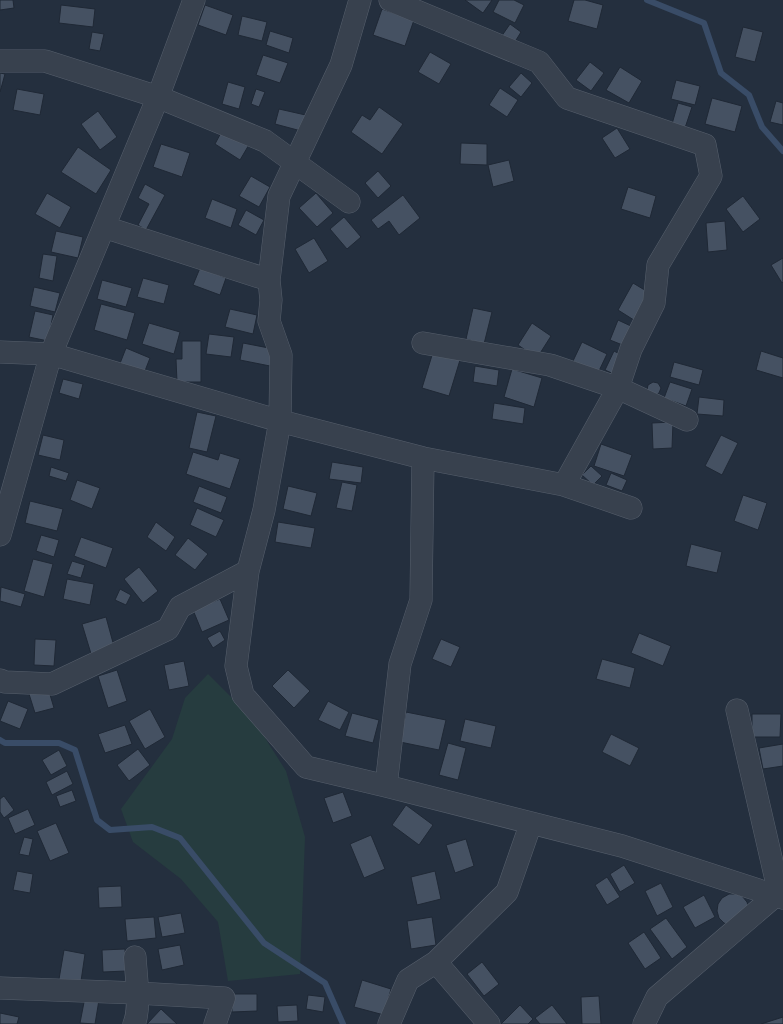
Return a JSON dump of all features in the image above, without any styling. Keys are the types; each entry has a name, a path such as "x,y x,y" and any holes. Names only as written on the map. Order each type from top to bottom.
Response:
{"street":[{"path":"0,535 51,354 158,97 194,0"},
{"path":"360,0 341,65 279,196 269,280 271,300 269,321 281,355 280,421 264,510 248,571 236,666 243,695 306,767 622,846 779,897"},
{"path":"390,0 539,62 567,98 705,145 710,176 658,265 654,303 632,349 618,388 564,485"},
{"path":"0,61 45,61 158,97 265,141 349,202"},
{"path":"104,227 269,280"},
{"path":"423,343 550,365 618,388 687,420"},
{"path":"0,352 51,354 280,421 423,458 564,485 631,508"},
{"path":"386,786 400,664 421,600 423,458"},
{"path":"0,680 5,682 52,684 168,629 180,607 248,571"},
{"path":"737,710 779,897"},
{"path":"389,1024 408,980 436,962 507,892 531,824"},
{"path":"644,1024 657,997 779,897"},
{"path":"134,1024 136,1020 137,993 135,958"},
{"path":"436,962 489,1024"},
{"path":"0,988 224,998 215,1024"}],"green space":[{"path":"208,674 253,719 286,771 305,837 300,974 228,981 218,922 181,879 133,842 121,809 172,739 185,698"}],"building":[{"path":"0,0 13,0 14,8 0,10"},
{"path":"465,0 492,0 483,13"},
{"path":"499,0 514,0 524,5 515,23 493,12"},
{"path":"574,0 585,0 603,5 597,29 568,21"},
{"path":"61,5 95,9 93,27 59,23"},
{"path":"205,5 233,15 226,35 198,25"},
{"path":"382,9 414,20 405,46 373,35"},
{"path":"242,16 267,22 262,41 238,35"},
{"path":"510,24 521,32 513,45 501,37"},
{"path":"743,27 763,32 755,62 735,57"},
{"path":"270,31 293,38 289,53 266,45"},
{"path":"92,32 104,34 100,51 89,49"},
{"path":"430,52 451,64 439,84 418,72"},
{"path":"263,55 288,63 280,83 256,75"},
{"path":"590,62 604,73 591,91 576,80"},
{"path":"620,67 642,81 629,103 606,90"},
{"path":"0,73 5,74 0,92"},
{"path":"521,73 532,83 521,97 509,87"},
{"path":"676,80 700,86 695,105 671,99"},
{"path":"228,82 245,87 239,109 222,104"},
{"path":"500,88 518,100 507,117 489,105"},
{"path":"17,89 44,94 40,115 13,110"},
{"path":"256,89 265,92 259,107 251,104"},
{"path":"712,98 742,106 735,132 705,124"},
{"path":"776,101 783,103 783,125 770,122"},
{"path":"678,103 692,107 685,128 672,124"},
{"path":"379,107 403,124 382,154 351,132 362,115 370,120"},
{"path":"279,109 310,116 305,132 275,124"},
{"path":"98,111 117,137 100,150 81,124"},
{"path":"224,127 250,143 240,160 215,144"},
{"path":"617,128 630,149 615,158 602,138"},
{"path":"461,143 487,144 487,165 460,164"},
{"path":"161,144 190,153 182,177 153,167"},
{"path":"78,147 111,170 96,194 61,172"},
{"path":"509,160 514,181 493,187 488,165"},
{"path":"378,171 391,186 378,198 365,183"},
{"path":"251,176 270,187 259,207 239,196"},
{"path":"145,184 165,195 146,230 138,225 149,204 138,198"},
{"path":"628,187 656,196 650,218 621,209"},
{"path":"47,193 71,207 60,228 35,214"},
{"path":"316,193 333,213 317,227 299,208"},
{"path":"403,195 420,218 399,235 389,221 378,229 371,220"},
{"path":"743,196 760,219 743,232 726,209"},
{"path":"212,199 237,209 231,228 205,218"},
{"path":"246,210 264,220 256,235 238,225"},
{"path":"344,217 361,237 347,249 330,229"},
{"path":"725,221 727,250 708,252 706,223"},
{"path":"56,231 83,237 78,258 51,252"},
{"path":"314,238 328,261 309,273 295,249"},
{"path":"43,254 57,256 53,281 39,278"},
{"path":"783,258 783,282 782,283 771,265"},
{"path":"200,268 226,278 220,295 193,285"},
{"path":"143,278 169,285 164,304 137,297"},
{"path":"102,280 132,288 126,307 97,299"},
{"path":"633,283 653,295 637,322 618,310"},
{"path":"34,287 60,293 55,312 30,306"},
{"path":"101,304 135,313 127,340 94,330"},
{"path":"473,308 492,312 484,344 466,339"},
{"path":"230,309 257,315 253,334 225,327"},
{"path":"35,311 53,315 48,341 29,337"},
{"path":"618,320 633,327 625,346 610,340"},
{"path":"149,323 180,332 174,354 142,344"},
{"path":"532,323 551,336 537,358 518,345"},
{"path":"209,334 234,337 231,357 206,354"},
{"path":"182,341 201,341 201,382 177,382 176,359 182,359"},
{"path":"582,342 607,354 598,373 573,361"},
{"path":"243,343 274,349 270,366 240,360"},
{"path":"126,348 150,358 143,376 119,366"},
{"path":"614,351 625,357 616,375 605,370"},
{"path":"761,351 783,358 783,378 756,370"},
{"path":"433,352 460,360 449,396 422,388"},
{"path":"674,362 703,370 699,385 670,377"},
{"path":"475,366 499,370 497,386 473,382"},
{"path":"512,369 542,378 534,407 504,397"},
{"path":"63,379 83,384 79,399 59,393"},
{"path":"653,382 658,383 661,388 659,393 655,396 647,390 648,385"},
{"path":"670,382 692,389 686,406 664,398"},
{"path":"699,397 724,400 723,416 697,414"},
{"path":"494,403 525,408 523,424 492,419"},
{"path":"197,412 216,416 207,452 189,448"},
{"path":"673,422 672,448 653,449 652,423"},
{"path":"43,435 64,440 60,460 38,455"},
{"path":"721,435 738,443 722,475 705,466"},
{"path":"601,444 632,455 624,476 594,466"},
{"path":"193,452 218,460 220,453 240,459 230,489 186,474"},
{"path":"332,462 363,467 361,483 329,479"},
{"path":"591,466 602,476 593,485 582,475"},
{"path":"51,467 69,473 66,481 49,476"},
{"path":"611,473 627,480 622,491 606,485"},
{"path":"77,480 100,488 92,509 70,500"},
{"path":"342,482 357,485 352,511 336,508"},
{"path":"199,486 227,497 221,513 193,502"},
{"path":"288,486 317,493 311,516 283,509"},
{"path":"743,495 767,503 758,530 734,521"},
{"path":"30,501 63,509 57,531 25,523"},
{"path":"197,508 224,520 216,537 190,525"},
{"path":"156,522 175,537 166,551 147,537"},
{"path":"278,522 315,528 311,548 275,542"},
{"path":"41,535 59,540 54,557 36,551"},
{"path":"81,537 113,548 106,568 74,556"},
{"path":"188,538 208,554 195,570 175,555"},
{"path":"691,544 722,552 717,573 686,566"},
{"path":"33,559 53,564 44,597 24,591"},
{"path":"72,561 85,565 81,578 67,574"},
{"path":"139,567 158,591 143,603 124,579"},
{"path":"67,579 94,584 90,605 63,599"},
{"path":"1,587 25,594 21,607 0,601"},
{"path":"120,589 131,595 126,605 115,600"},
{"path":"220,599 229,620 202,632 193,610"},
{"path":"106,617 115,650 92,657 82,624"},
{"path":"220,631 225,640 213,648 207,638"},
{"path":"639,633 671,646 663,666 631,653"},
{"path":"35,639 56,640 54,666 34,665"},
{"path":"441,639 460,647 451,667 432,659"},
{"path":"602,659 635,668 630,688 596,679"},
{"path":"184,661 189,686 169,690 164,665"},
{"path":"117,670 127,701 108,708 98,676"},
{"path":"288,670 310,691 294,708 272,686"},
{"path":"48,688 54,708 35,713 29,694"},
{"path":"8,701 28,709 20,729 0,721"},
{"path":"328,701 349,712 340,730 318,720"},
{"path":"150,709 165,737 145,749 129,721"},
{"path":"406,712 446,720 439,750 400,742"},
{"path":"352,713 379,720 373,743 345,736"},
{"path":"752,714 781,714 780,737 752,737"},
{"path":"465,719 496,726 491,748 460,741"},
{"path":"125,725 132,744 105,753 98,734"},
{"path":"611,734 639,748 630,766 602,752"},
{"path":"448,743 466,748 458,780 439,775"},
{"path":"783,744 783,766 763,769 759,748"},
{"path":"138,749 150,765 129,781 117,765"},
{"path":"59,750 67,766 51,775 42,760"},
{"path":"67,771 73,784 52,795 46,782"},
{"path":"72,790 76,801 60,807 56,796"},
{"path":"343,792 352,816 333,823 324,798"},
{"path":"4,796 14,810 4,818 0,812 0,799"},
{"path":"406,805 433,825 419,845 392,825"},
{"path":"28,809 35,825 15,834 8,818"},
{"path":"56,823 69,853 50,861 37,831"},
{"path":"371,835 385,869 364,878 350,844"},
{"path":"24,837 33,839 29,856 19,854"},
{"path":"466,839 474,866 455,873 446,845"},
{"path":"624,865 635,883 620,892 610,874"},
{"path":"17,871 33,874 30,893 13,890"},
{"path":"435,871 441,899 417,905 411,877"},
{"path":"607,877 620,897 607,905 595,885"},
{"path":"661,883 673,907 657,916 645,891"},
{"path":"121,886 122,907 99,908 98,887"},
{"path":"729,894 742,896 747,902 749,909 731,926 724,923 719,918 717,911 718,904 722,898"},
{"path":"704,895 715,917 695,928 683,907"},
{"path":"181,913 185,933 162,937 158,917"},
{"path":"154,917 156,938 127,941 125,919"},
{"path":"432,917 436,945 411,949 407,921"},
{"path":"666,918 687,947 672,959 650,929"},
{"path":"644,932 661,958 645,969 628,943"},
{"path":"180,945 184,965 162,970 158,949"},
{"path":"125,949 126,971 103,972 102,950"},
{"path":"64,950 85,954 80,988 58,985"},
{"path":"482,962 499,984 484,996 467,974"},
{"path":"362,980 391,989 384,1015 354,1007"},
{"path":"232,994 257,994 257,1011 232,1012"},
{"path":"308,995 325,997 323,1012 306,1009"},
{"path":"599,996 601,1024 582,1024 581,997"},
{"path":"85,997 99,1000 95,1024 80,1023"},
{"path":"297,1005 298,1021 278,1022 277,1006"},
{"path":"520,1005 533,1019 528,1024 501,1024"},
{"path":"552,1005 567,1024 540,1024 535,1018"},
{"path":"161,1009 177,1024 147,1024"},
{"path":"0,1013 19,1017 17,1024 0,1024"},
{"path":"783,1017 783,1024 761,1024"}],"waterway":[{"path":"647,0 704,23 721,73 749,95 762,127 783,151"},
{"path":"0,740 5,743 59,743 75,750 97,820 110,830 152,827 180,838 264,943 325,983 343,1024"}]}
